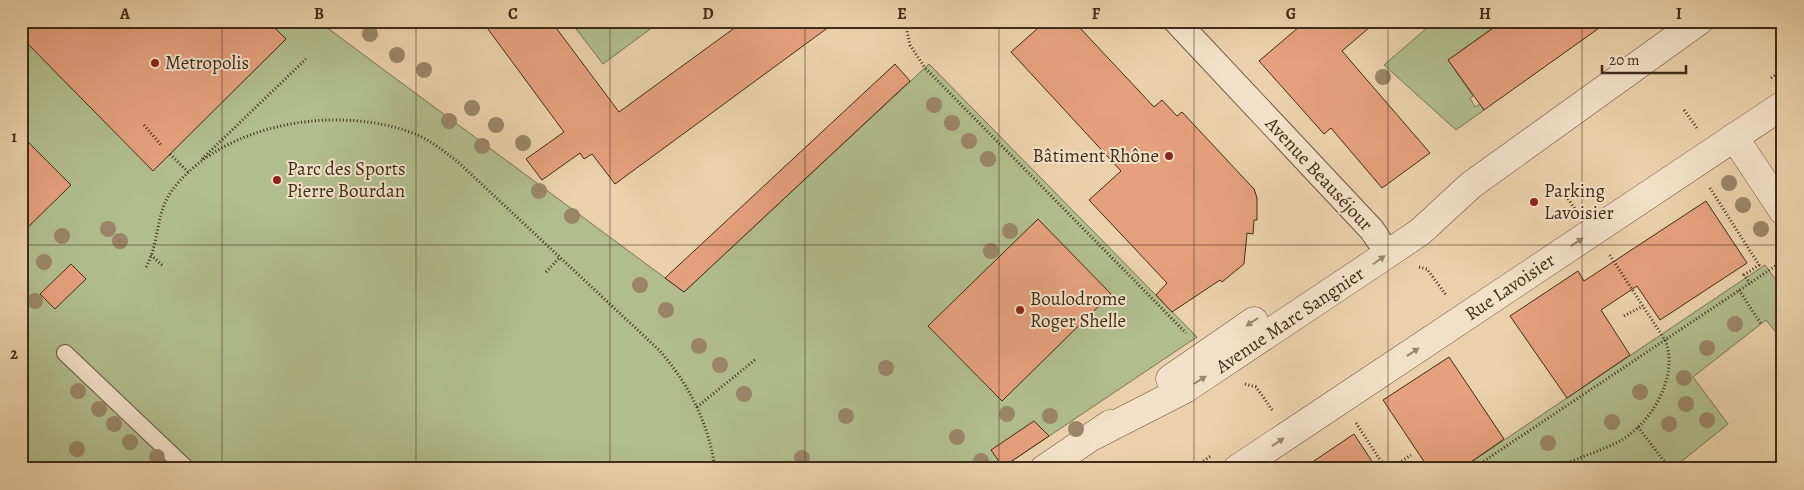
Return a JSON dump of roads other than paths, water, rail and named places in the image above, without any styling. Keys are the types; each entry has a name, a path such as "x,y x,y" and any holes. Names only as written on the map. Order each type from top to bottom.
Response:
{"street":[{"name":"Avenue Beauséjour","path":"1176,21 1372,230 1383,246"},
{"name":"Avenue Marc Sangnier","path":"1044,469 1095,435 1185,389 1212,361 1383,246 1420,232 1471,185 1699,21"},
{"name":"Rue Lavoisier","path":"1237,469 1783,105"},
{"path":"1734,137 1783,211"}],"lane":[{"path":"64,353 187,469"}],"place":[{"name":"Metropolis","path":"155,63"},
{"name":"Bâtiment Rhône","path":"1169,156"},
{"name":"Parc des Sports Pierre Bourdan","path":"277,180"},
{"name":"Parking Lavoisier","path":"1534,202"},
{"name":"Boulodrome Roger Shelle","path":"1020,310"}]}
